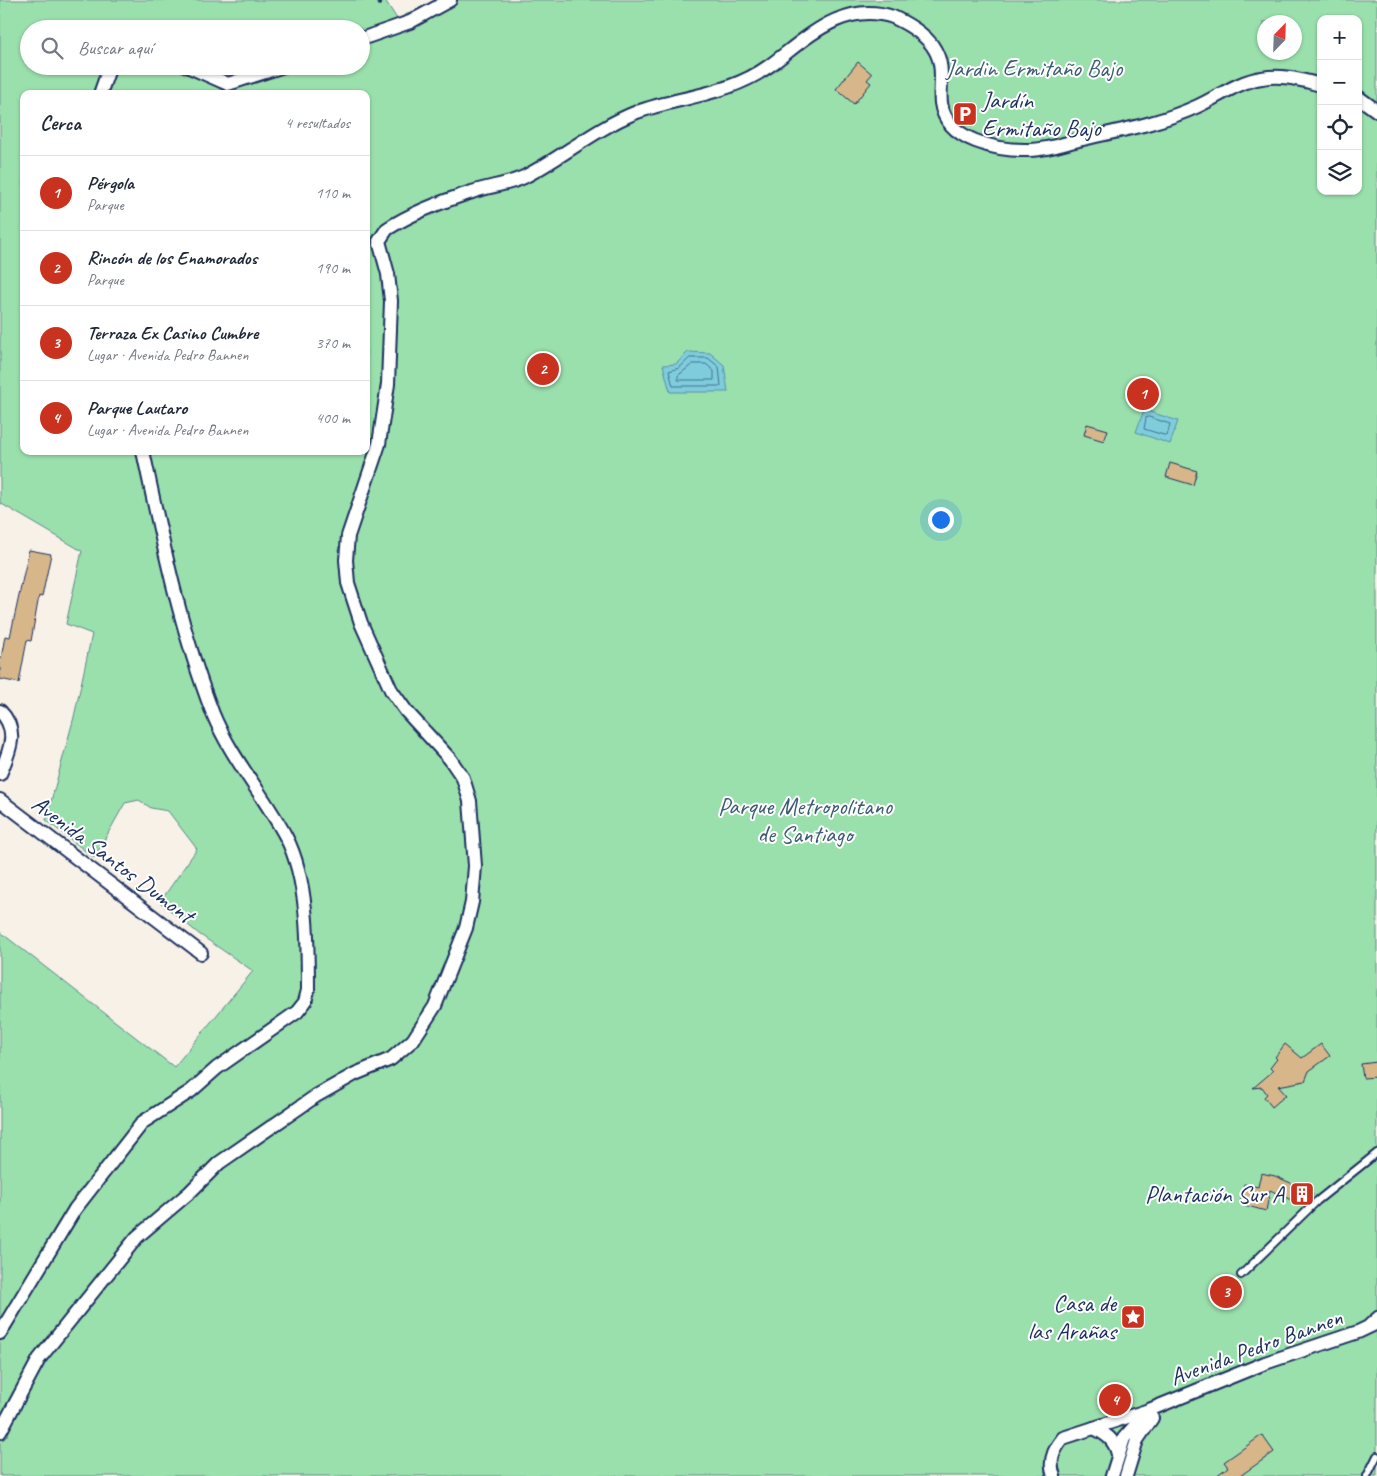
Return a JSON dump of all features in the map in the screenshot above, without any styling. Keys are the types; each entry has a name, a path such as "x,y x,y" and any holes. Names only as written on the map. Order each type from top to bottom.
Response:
{"street":[{"path":"370,36 410,22 450,0"},
{"path":"0,1432 39,1359 137,1238 190,1192 219,1163 316,1096 355,1074 391,1059 413,1040 435,1006 466,928 472,902 475,866 470,801 463,778 450,759 406,712 391,690 361,623 348,583 346,560 348,536 379,444 388,384 391,301 388,274 379,241 387,229 467,193 522,177 601,129 638,112 734,86 772,64 823,24 853,12 874,11 893,17 929,42 940,62 941,106 945,117 965,135 987,146 1044,149 1151,124 1199,106 1236,86 1261,78 1283,77 1317,84"},
{"path":"101,90 107,75"},
{"path":"208,75 228,84 256,75"},
{"path":"1362,100 1377,111"},
{"path":"0,1333 75,1209 142,1122 191,1091 217,1068 297,1012 305,1002 308,990 303,898 298,869 287,839 230,747 214,716 197,670 173,591 144,455"},
{"path":"0,711 9,720 12,744 0,774"},
{"name":"Avenida Santos Dumont","path":"0,800 201,953"},
{"name":"Avenida Pedro Bannen","path":"1054,1476 1051,1460 1056,1446 1063,1438 1152,1412 1265,1363 1358,1332 1377,1323"},
{"path":"1126,1476 1136,1440 1152,1412"},
{"name":"Avenida Pedro Bannen","path":"1112,1476 1124,1438 1152,1412"},
{"path":"1094,1428 1109,1436 1115,1444 1118,1454"}],"lane":[{"path":"1242,1275 1317,1201 1377,1153"},
{"path":"1358,1332 1377,1314"},
{"path":"1367,1476 1377,1456"}],"green space":[{"name":"Parque Metropolitano de Santiago","path":"0,0 385,0 397,19 436,0 1377,0 1377,1476 0,1476 0,932 174,1067 253,971 199,934 160,902 197,849 168,811 151,808 139,800 125,803 94,858 46,820 74,717 92,634 66,624 82,551 0,503"}],"water":[{"path":"688,352 710,353 724,365 728,392 670,392 663,365 676,364"},
{"path":"1144,410 1178,421 1170,444 1136,432"}],"building":[{"path":"858,62 872,74 867,80 871,83 854,104 836,89"},
{"path":"1087,424 1108,430 1104,441 1084,435"},
{"path":"1170,463 1197,471 1193,485 1166,477"},
{"path":"29,550 51,554 42,597 39,596 31,641 27,640 19,683 0,679 0,664 5,636 10,637"},
{"path":"1285,1044 1302,1058 1321,1044 1330,1056 1309,1071 1305,1081 1278,1086 1286,1095 1272,1107 1264,1097 1267,1094 1262,1087 1253,1088 1273,1071 1270,1068 1277,1059 1275,1057"},
{"path":"1377,1062 1377,1077 1363,1078 1361,1064"},
{"path":"1261,1173 1275,1176 1313,1193 1308,1203 1304,1206 1270,1190 1266,1211 1240,1204 1244,1184 1258,1187"},
{"path":"1262,1435 1274,1452 1240,1476 1216,1476 1228,1467 1224,1462"}],"railway":[{"path":"378,0 380,4"}],"place":[{"name":"Jardín Ermitaño Bajo","path":"965,114"},
{"name":"Rincón de los Enamorados","path":"543,369"},
{"name":"Pérgola","path":"1143,394"},
{"name":"Plantación Sur A","path":"1302,1194"},
{"name":"Terraza Ex Casino Cumbre","path":"1226,1292"},
{"name":"Casa de las Arañas","path":"1133,1317"},
{"name":"Parque Lautaro","path":"1115,1400"}],"park label":[{"name":"Jardin Ermitaño Bajo","path":"1034,68"}]}
